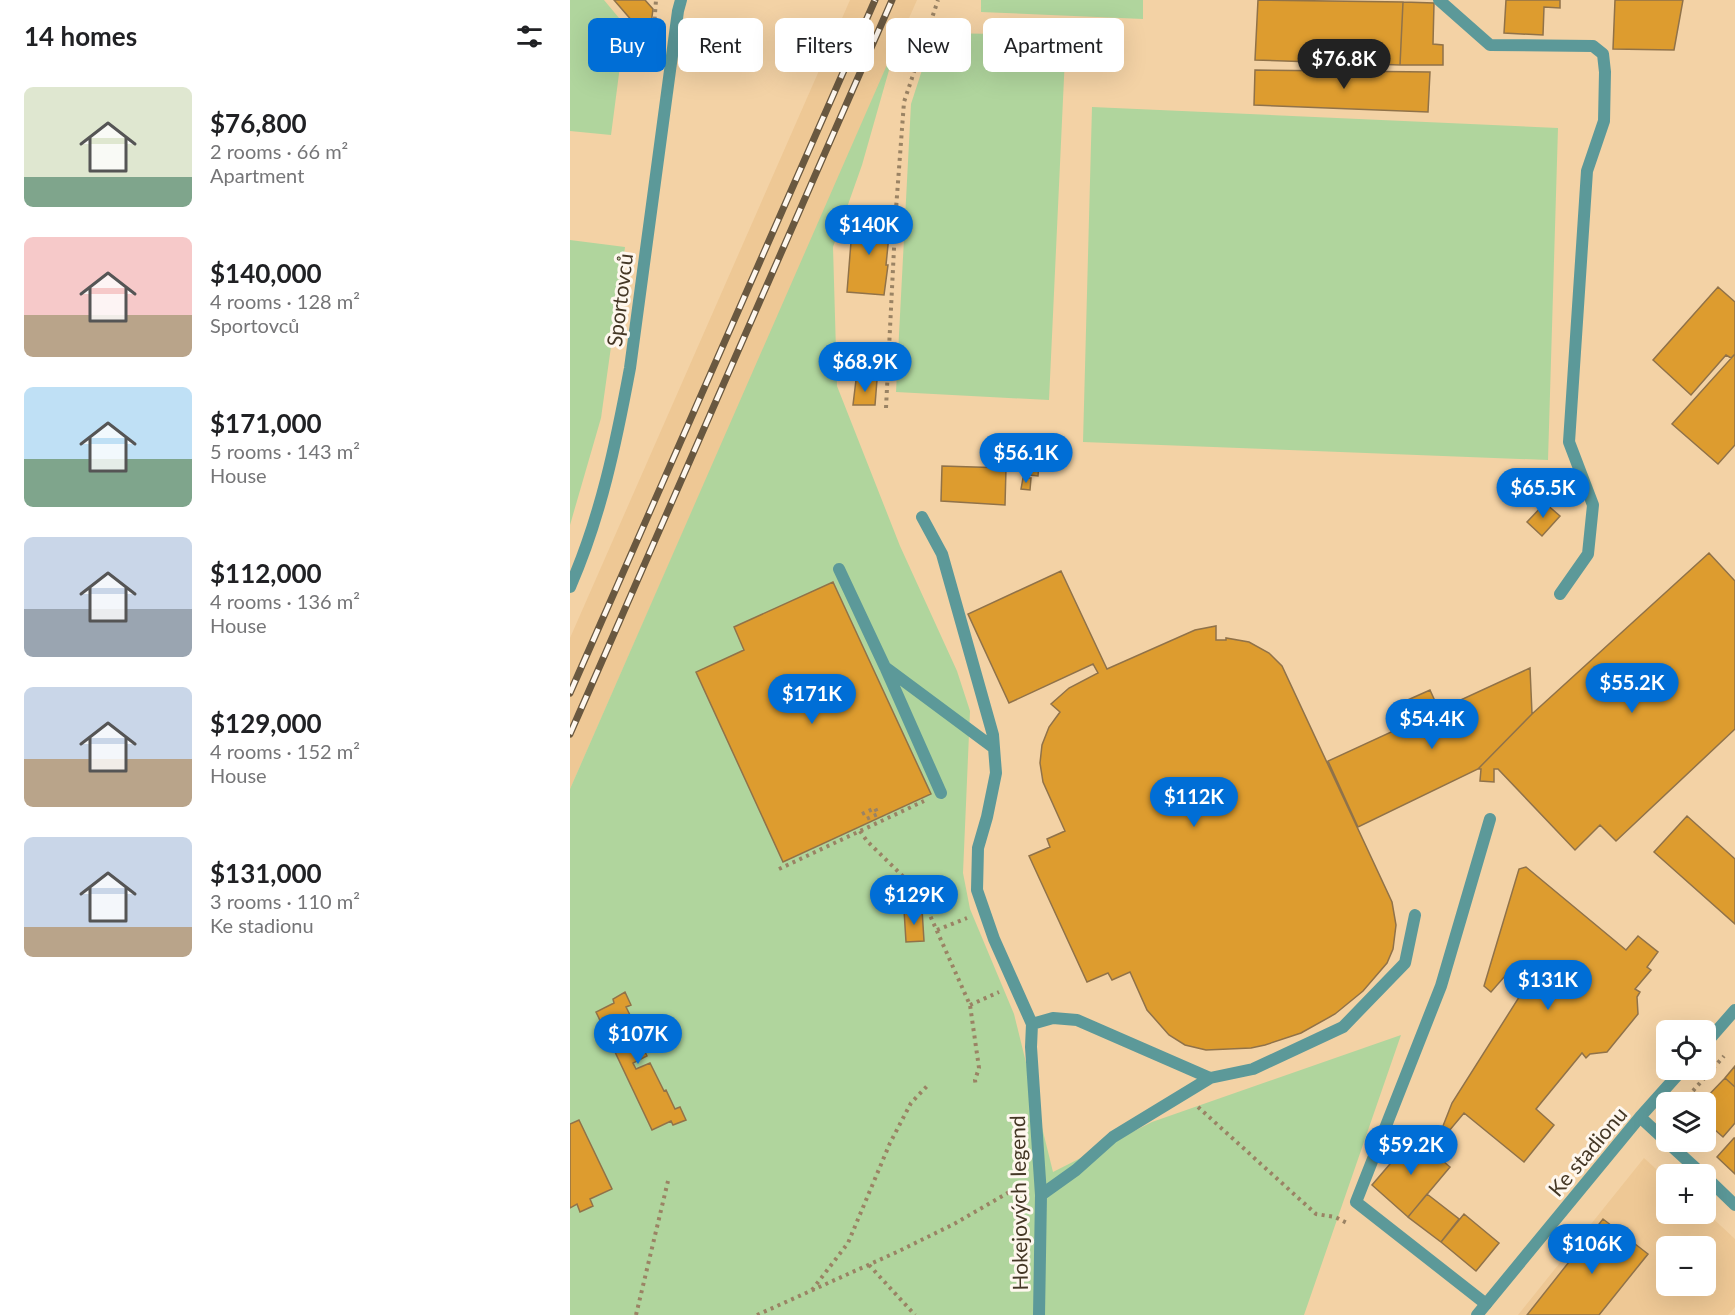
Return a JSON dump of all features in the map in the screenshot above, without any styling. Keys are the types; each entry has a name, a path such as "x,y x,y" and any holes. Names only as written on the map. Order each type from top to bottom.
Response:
{"street":[{"path":"1438,0 1490,45 1593,46 1603,54 1604,121 1587,171 1569,441 1593,506 1588,554 1560,594"},
{"name":"Sportovců","path":"570,587 600,507 630,368 679,4"},
{"path":"922,517 942,554 993,735 996,773 978,848 977,890 994,939 1032,1024 1053,1018 1077,1020 1210,1078"},
{"path":"839,569 941,793"},
{"path":"885,667 994,748"},
{"path":"1486,1304 1356,1202 1441,986 1490,819"},
{"path":"1041,1195 1076,1170 1113,1137 1210,1078 1253,1069 1343,1026 1405,963 1415,915"},
{"path":"1716,1032 1735,1010"},
{"name":"Hokejových legend","path":"1032,1024 1041,1195 1039,1315"},
{"name":"Ke stadionu","path":"1477,1315 1673,1080"},
{"path":"1640,1117 1656,1131"},
{"path":"1679,1152 1691,1164"},
{"path":"1716,1187 1735,1204"}],"path":[{"path":"886,408 904,102 938,0"},
{"path":"864,824 941,793"},
{"path":"779,869 860,831 864,824 878,814 875,808 861,814"},
{"path":"860,831 867,841 920,893 937,930 970,1005 979,1068 975,1087"},
{"path":"937,930 957,922"},
{"path":"970,1005 989,996"},
{"path":"1692,1092 1728,1052"},
{"path":"811,1291 848,1244 890,1143 911,1103 929,1084"},
{"path":"1184,1094 1316,1214 1335,1217 1349,1224"},
{"path":"758,1315 954,1224 1039,1176"},
{"path":"636,1315 668,1181"},
{"path":"869,1265 915,1315"}],"shaded area":[{"path":"850,0 917,0 909,18 886,18 886,70 570,789 570,638 818,72 874,72 874,18 842,18"},
{"path":"1644,1158 1656,1169 1656,1224 1716,1224 1716,1221 1735,1239 1735,1307 1728,1315 1518,1315"}],"green space":[{"path":"570,0 604,0 619,18 588,18 588,72 619,72 611,135 570,131"},
{"path":"981,0 1143,0 1143,19 981,12"},
{"path":"971,34 983,34 983,72 1064,72 1049,400 896,392 911,104 921,72 971,72"},
{"path":"886,67 886,72 888,72 862,165 833,247 837,386 900,546 957,671 970,711 963,873 970,909 1014,1014 1053,1172 1152,1122 1401,1035 1304,1315 570,1315 570,789"},
{"path":"1092,107 1558,128 1548,460 1083,442"},
{"path":"570,240 625,247 601,418 570,525"}],"building":[{"path":"614,0 645,0 653,9 652,18 630,18"},
{"path":"1258,0 1403,2 1400,65 1255,60"},
{"path":"1506,0 1560,0 1560,8 1544,7 1543,35 1504,33"},
{"path":"1615,0 1683,0 1674,50 1613,49"},
{"path":"1403,2 1434,3 1433,44 1443,45 1443,65 1400,65"},
{"path":"1255,70 1430,72 1428,112 1254,105"},
{"path":"853,217 892,220 884,295 847,292"},
{"path":"1718,287 1735,302 1735,354 1731,358 1726,355 1691,395 1653,360"},
{"path":"1735,354 1735,445 1718,464 1672,424"},
{"path":"856,380 877,380 875,405 853,405"},
{"path":"1031,462 1039,463 1038,476 1030,475"},
{"path":"942,466 1006,468 1005,505 941,501"},
{"path":"1023,478 1031,478 1030,490 1021,489"},
{"path":"1545,503 1560,516 1542,536 1527,522"},
{"path":"1709,553 1735,581 1735,729 1616,841 1600,825 1575,850 1498,769 1494,769 1494,782 1480,781 1481,769 1478,769 1532,714"},
{"path":"1061,571 1107,669 1195,630 1216,626 1216,640 1226,640 1226,638 1249,642 1269,653 1282,666 1392,902 1396,925 1393,949 1387,963 1363,991 1335,1014 1301,1033 1265,1045 1251,1048 1206,1050 1185,1045 1169,1035 1147,1010 1130,972 1112,980 1108,973 1087,982 1029,856 1050,847 1047,839 1065,831 1043,782 1040,763 1042,745 1049,727 1060,712 1051,704 1069,688 1098,673 1093,664 1009,703 968,614"},
{"path":"833,582 931,794 783,862 696,672 744,650 734,627"},
{"path":"1530,668 1532,714 1478,769 1358,827 1328,761"},
{"path":"1430,690 1439,710 1410,724 1401,703"},
{"path":"1687,816 1735,859 1735,924 1654,852"},
{"path":"1526,867 1626,950 1638,936 1658,952 1647,967 1651,970 1635,989 1640,992 1637,997 1638,1014 1607,1052 1590,1054 1586,1058 1582,1053 1536,1109 1554,1125 1524,1162 1464,1113 1449,1131 1443,1126 1452,1103 1523,991 1505,976 1491,992 1484,986 1519,869"},
{"path":"922,909 924,941 906,942 904,910"},
{"path":"625,992 631,1005 626,1007 636,1027 633,1028 647,1056 633,1063 636,1069 650,1063 675,1109 680,1107 686,1120 673,1125 671,1121 652,1130 596,1012 614,1003 613,999"},
{"path":"1735,1066 1735,1087 1725,1078"},
{"path":"1725,1078 1735,1087 1735,1123 1723,1137 1716,1131 1716,1092 1712,1092"},
{"path":"579,1120 612,1189 590,1199 593,1206 580,1212 577,1204 570,1208 570,1124"},
{"path":"1414,1136 1450,1167 1408,1217 1372,1185"},
{"path":"1735,1138 1735,1174 1717,1157"},
{"path":"1427,1194 1459,1219 1441,1242 1408,1217"},
{"path":"1464,1214 1499,1243 1476,1271 1441,1242"},
{"path":"1603,1219 1648,1254 1599,1315 1527,1315"}],"railway":[{"path":"570,693 875,0"},
{"path":"570,734 892,0"}]}
